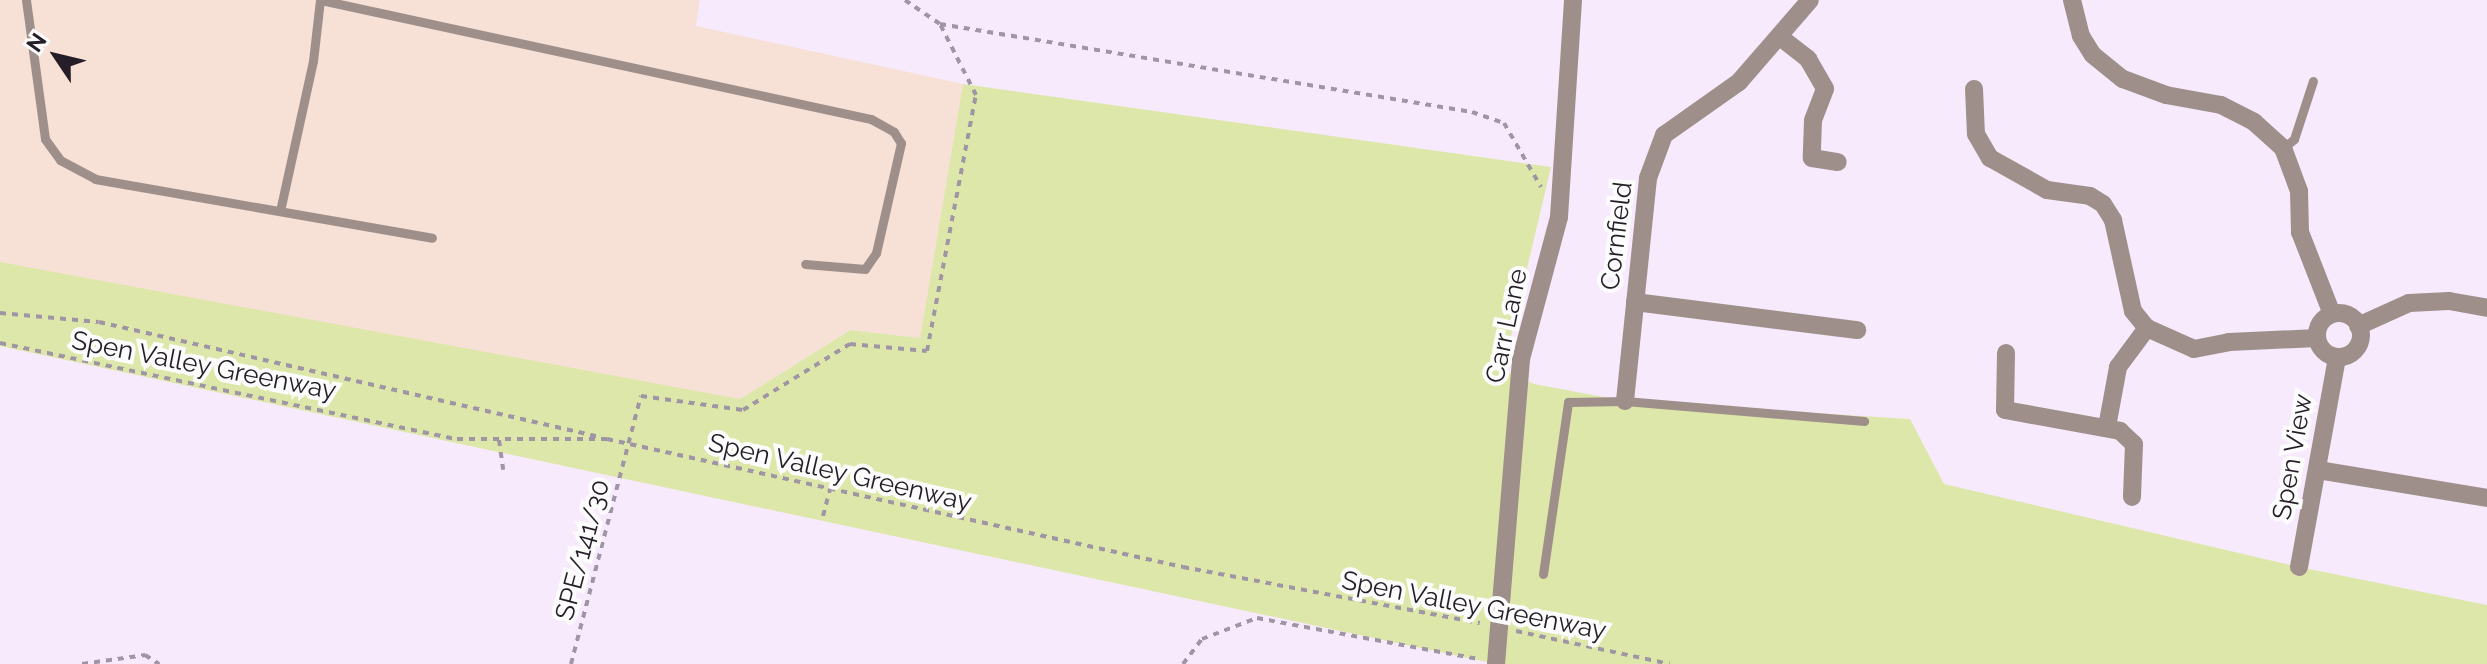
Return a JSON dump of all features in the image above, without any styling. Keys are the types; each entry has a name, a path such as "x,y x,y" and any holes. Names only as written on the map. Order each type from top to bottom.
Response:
{"street":[{"name":"Carr Lane","path":"1496,663 1521,359 1559,217 1573,0"},
{"name":"Cornfield","path":"1625,401 1648,178 1664,135 1739,82 1810,0"},
{"path":"2072,0 2081,36 2093,55 2123,79 2166,95 2221,105 2254,122 2283,148 2299,191 2300,232 2332,314"},
{"path":"1780,37 1808,59 1825,89 1813,120 1812,158 1838,162"},
{"path":"1974,89 1976,134 1990,158 2047,190 2090,196 2103,204 2113,220 2133,311 2147,328 2194,349 2229,342 2317,338"},
{"path":"2337,357 2323,351 2317,338 2320,323 2332,314 2344,314 2358,326 2409,303 2449,301 2487,308"},
{"path":"1635,302 1857,330"},
{"name":"Spen View","path":"2299,567 2337,357 2357,347 2358,326"},
{"path":"2107,427 2118,367 2147,328"},
{"path":"2006,353 2005,410 2107,427 2134,444 2132,497"},
{"path":"2318,470 2487,498"}],"lane":[{"path":"26,0 45,139 60,160 95,179 432,238"},
{"path":"280,211 313,61 321,0 871,119 894,132 901,143 876,253 865,269 805,264"},
{"path":"2283,148 2294,139 2313,81"},
{"path":"1543,574 1568,402 1625,401 1864,421"}],"path":[{"path":"905,0 940,24 1472,112 1504,123 1559,217"},
{"name":"SPE/141/30","path":"571,664 641,396 743,410 850,344 927,351 976,95 940,24"},
{"path":"0,313 99,322 607,439"},
{"name":"Spen Valley Greenway","path":"0,343 457,439 607,439 1183,567 1426,610 1670,664"},
{"path":"216,386 217,377"},
{"path":"499,440 503,470"},
{"path":"823,516 838,459"},
{"path":"1183,664 1202,639 1257,618 1496,663"},
{"path":"82,664 145,655 159,664"}],"shaded area":[{"path":"0,0 700,0 696,26 963,84 920,338 849,330 740,399 0,264"}],"green space":[{"path":"963,84 1551,167 1503,370 1534,384 1625,401 1910,419 1944,484 2299,567 2487,605 2487,664 1496,664 0,346 0,262 740,399 850,330 920,338"}]}
